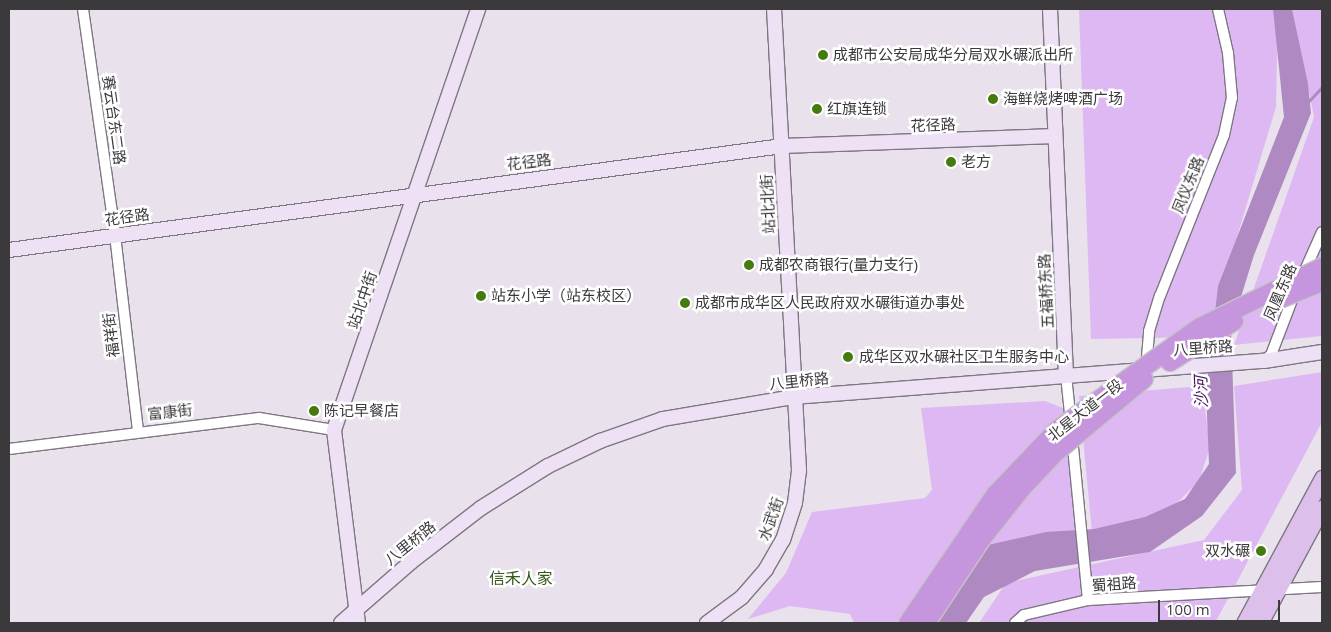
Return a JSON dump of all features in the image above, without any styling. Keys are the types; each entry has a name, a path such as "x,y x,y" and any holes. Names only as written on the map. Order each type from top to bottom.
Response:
{"highway":[{"name":"北星大道一段","path":"908,623 995,495 1057,430 1200,328 1322,267"},
{"name":"北星大道一段","path":"926,623 980,541 1022,488 1091,422 1139,382 1231,323 1322,282"}],"main road":[{"path":"1244,623 1264,589 1322,478"},
{"path":"1260,623 1322,508"}],"street":[{"name":"赛云台东二路","path":"83,9 115,235"},
{"name":"站北中街","path":"358,616 334,430 478,9"},
{"name":"站北北街","path":"774,9 793,397"},
{"name":"五福桥东路","path":"1050,9 1066,375 1088,600"},
{"name":"凤仪东路","path":"1146,368 1149,331 1160,296 1224,135 1232,98 1228,53 1218,9"},
{"name":"花径路","path":"9,250 416,193 782,146 1055,136"},
{"name":"凤凰东路","path":"1264,361 1271,355 1293,296 1322,232"},
{"name":"福祥街","path":"115,235 138,431"},
{"name":"八里桥路","path":"341,623 358,616 481,508 548,466 600,441 663,419 793,397 1196,364 1264,361 1322,352"},
{"name":"水武街","path":"707,623 742,597 766,570 783,540 795,504 799,470 793,397"},
{"name":"富康街","path":"9,449 138,431 258,418 334,430"},
{"name":"蜀祖路","path":"1015,623 1024,615 1088,600 1322,587"}],"shaded area":[{"path":"1079,9 1278,9 1276,107 1207,337 1091,339"},
{"path":"1273,9 1292,9 1308,84 1311,113 1254,255 1231,329 1236,473 1202,516 1150,552 1035,571 984,597 966,623 921,623 970,549 1046,532 1094,529 1145,517 1185,499 1209,464 1206,391 1218,286 1284,117"},
{"path":"1292,9 1322,9 1322,336 1234,345 1314,117"},
{"path":"1322,372 1322,422 1215,623 979,623 1006,583 1204,540 1242,490 1234,386"},
{"path":"1202,386 1210,447 1199,481 1177,503 1146,524 1092,533 1079,396"},
{"path":"1045,401 1063,408 1076,532 940,623 854,623 850,614 790,606 748,619 786,573 812,512 925,498 932,490 921,408"}],"waterway":[{"path":"1308,102 1322,87"}],"place":[{"name":"成都市公安局成华分局双水碾派出所","path":"823,55"},
{"name":"海鲜烧烤啤酒广场","path":"993,99"},
{"name":"红旗连锁","path":"817,109"},
{"name":"老方","path":"951,162"},
{"name":"成都农商银行(量力支行)","path":"749,265"},
{"name":"站东小学（站东校区）","path":"481,296"},
{"name":"成都市成华区人民政府双水碾街道办事处","path":"685,303"},
{"name":"成华区双水碾社区卫生服务中心","path":"848,357"},
{"name":"陈记早餐店","path":"314,411"},
{"name":"双水碾","path":"1261,551"}],"district":[{"name":"信禾人家","path":"521,578"}],"water label":[{"name":"沙河","path":"1201,392"}]}
